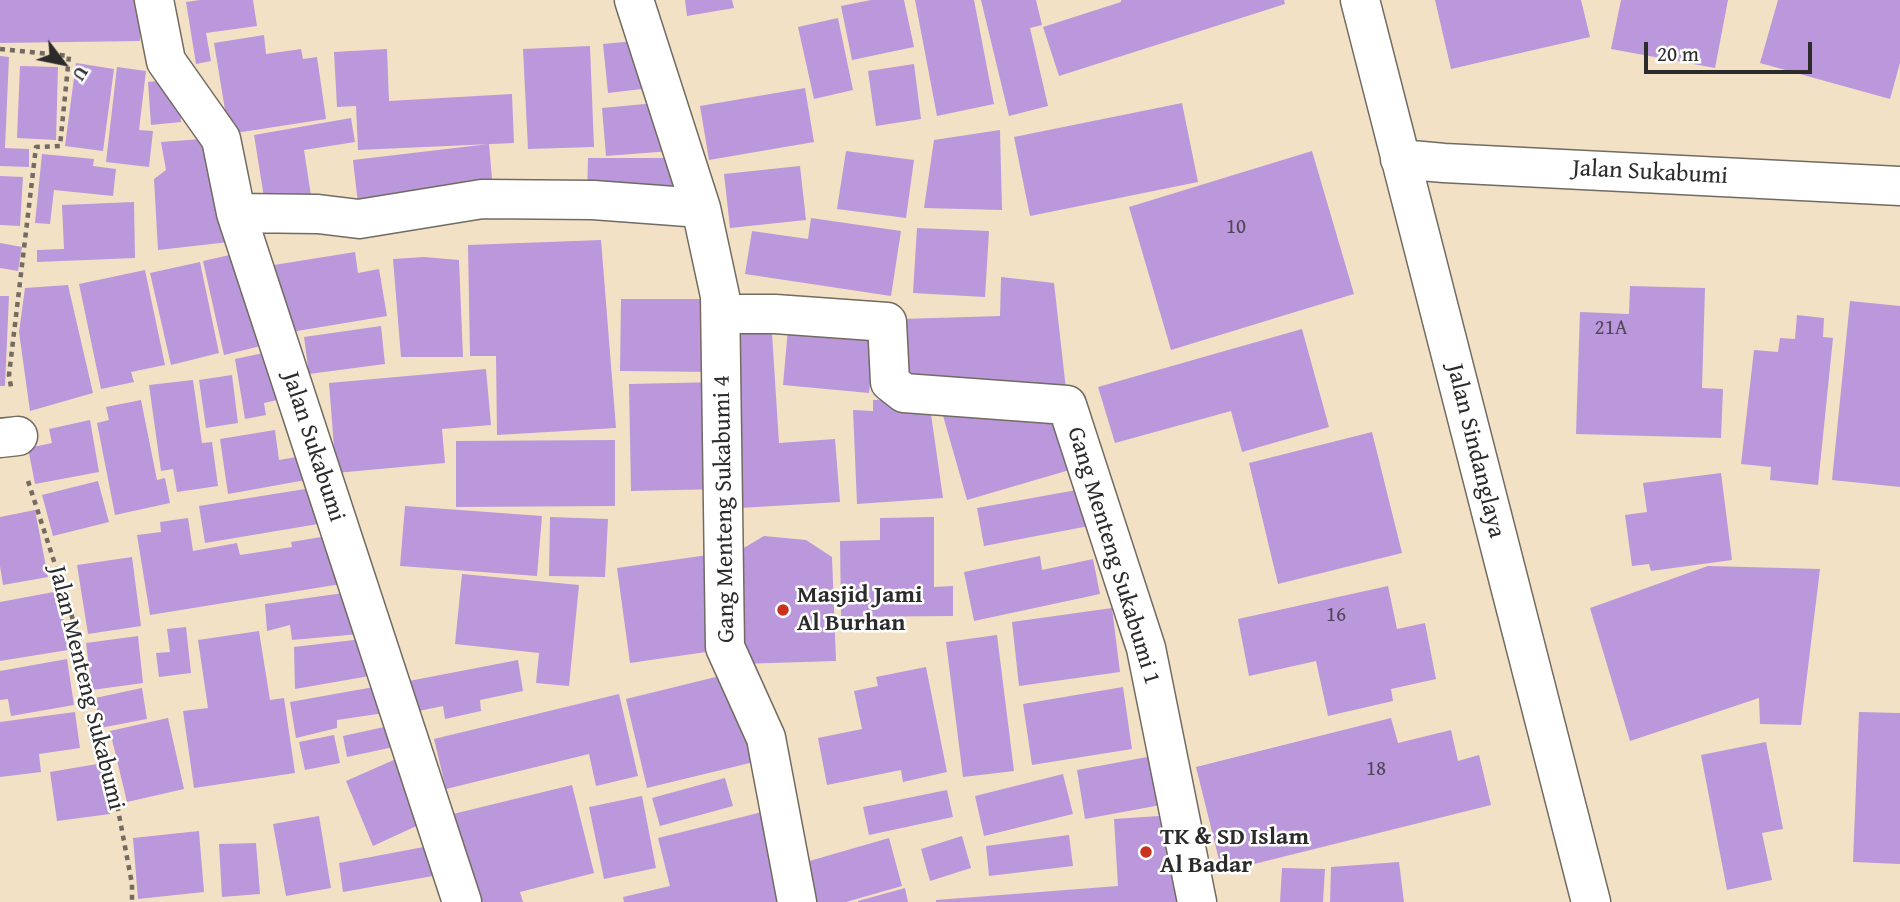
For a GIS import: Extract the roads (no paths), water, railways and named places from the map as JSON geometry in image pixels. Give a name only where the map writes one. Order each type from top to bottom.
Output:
[{"type":"street","name":"Jalan Sukabumi","points":[[154,0],[166,61],[221,139],[236,213],[462,902]]},
{"type":"street","name":"Gang Menteng Sukabumi 4","points":[[634,0],[701,208],[720,296],[725,647],[766,737],[797,902]]},
{"type":"street","name":"Jalan Sindanglaya","points":[[1360,0],[1591,902]]},
{"type":"street","name":"Jalan Sukabumi","points":[[1400,159],[1900,186]]},
{"type":"street","points":[[236,213],[318,214],[359,219],[482,199],[593,200],[701,208]]},
{"type":"street","name":"Gang Menteng Sukabumi 1","points":[[721,314],[775,314],[887,322],[890,382],[904,393],[1067,405],[1146,648],[1197,902]]},
{"type":"place","name":"Masjid Jami Al Burhan","points":[[783,610]]},
{"type":"place","name":"TK & SD Islam Al Badar","points":[[1146,852]]}]
